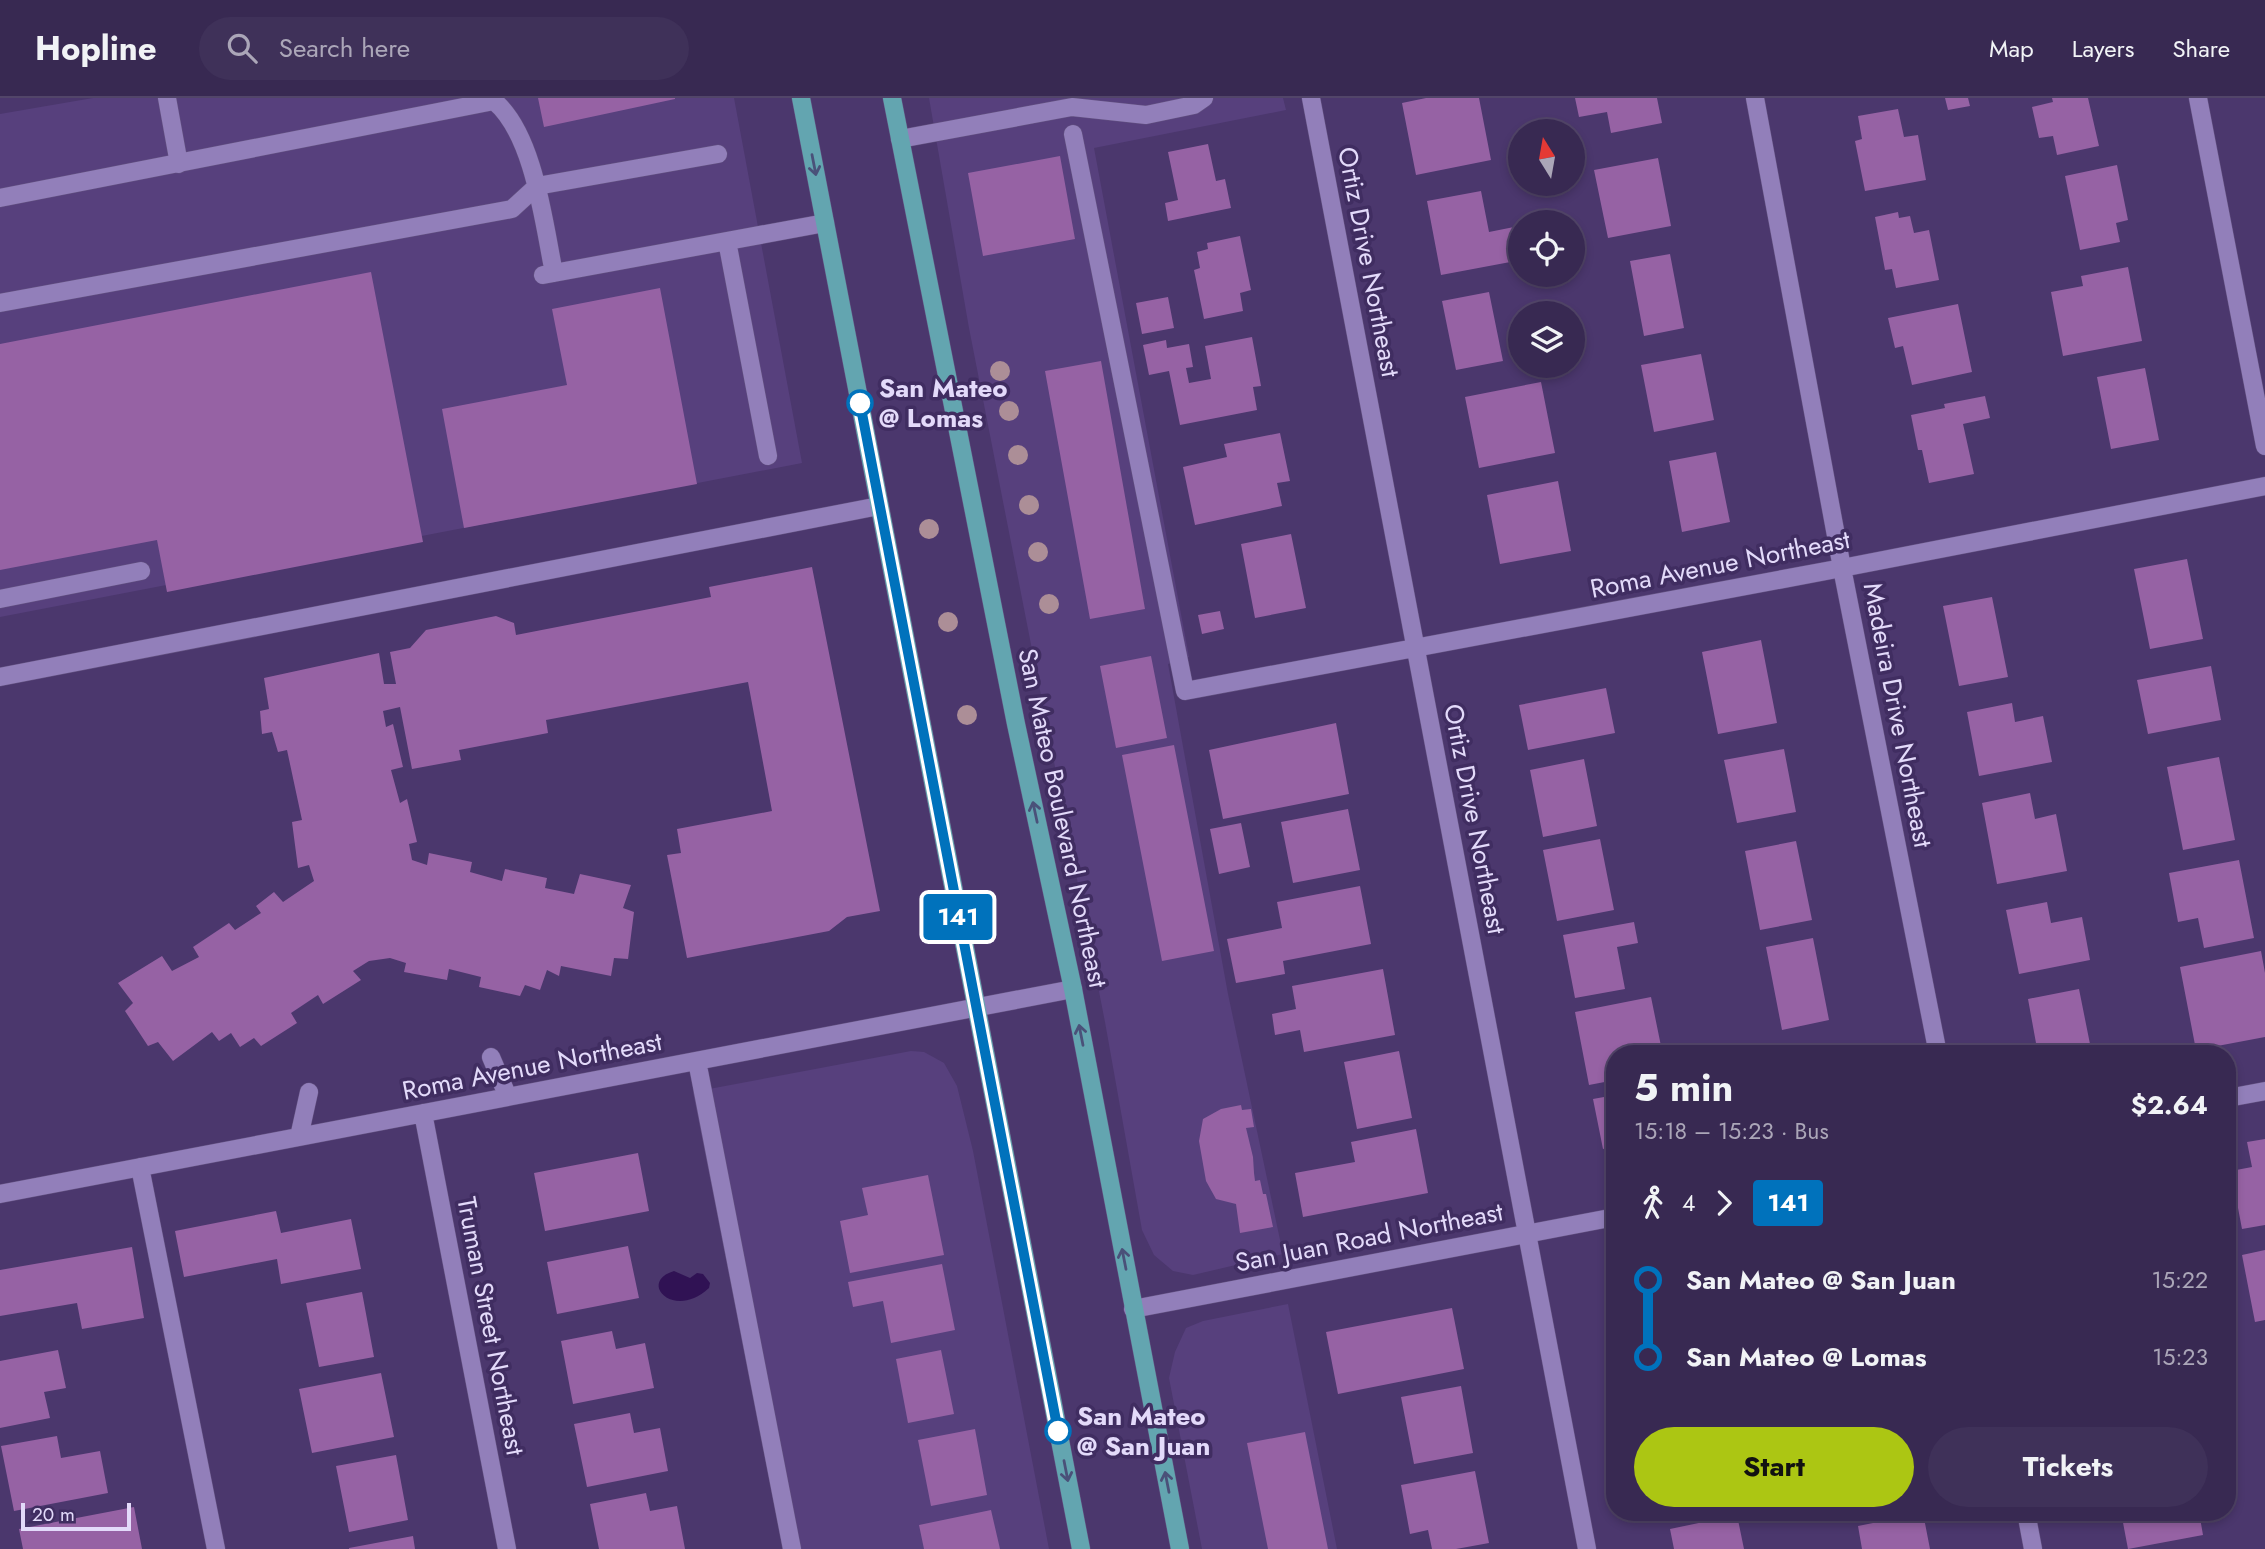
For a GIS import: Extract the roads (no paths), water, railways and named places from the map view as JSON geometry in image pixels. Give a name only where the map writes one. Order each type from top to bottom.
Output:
[{"type":"main road","points":[[801,98],[1081,1549]]},
{"type":"main road","name":"San Mateo Boulevard Northeast","points":[[892,98],[1016,724],[1073,989],[1180,1549]]},
{"type":"street","points":[[167,98],[179,164]]},
{"type":"street","points":[[900,139],[1072,107],[1146,115],[1194,105],[1204,98]]},
{"type":"street","name":"Ortiz Drive Northeast","points":[[1311,98],[1587,1549]]},
{"type":"street","name":"Madeira Drive Northeast","points":[[1755,98],[1842,568],[1936,1045]]},
{"type":"street","points":[[2198,98],[2265,446]]},
{"type":"street","points":[[0,198],[494,101],[505,110],[519,134],[537,186],[548,274],[825,223]]},
{"type":"street","name":"Roma Avenue Northeast","points":[[1073,134],[1185,691],[2265,486]]},
{"type":"street","points":[[0,303],[512,209],[537,186],[718,155]]},
{"type":"street","points":[[727,241],[768,456]]},
{"type":"street","points":[[0,677],[879,506]]},
{"type":"street","points":[[0,599],[141,570]]},
{"type":"street","name":"Roma Avenue Northeast","points":[[0,1194],[1073,989]]},
{"type":"street","points":[[491,1057],[508,1097]]},
{"type":"street","points":[[697,1061],[792,1549]]},
{"type":"street","points":[[2236,1096],[2265,1091]]},
{"type":"street","points":[[299,1137],[309,1092]]},
{"type":"street","name":"Truman Street Northeast","points":[[423,1113],[507,1549]]},
{"type":"street","points":[[140,1167],[216,1549]]},
{"type":"street","name":"San Juan Road Northeast","points":[[1133,1309],[1606,1219]]},
{"type":"street","points":[[2028,1521],[2033,1549]]},
{"type":"place","name":"San Mateo @ Lomas","points":[[860,403]]},
{"type":"place","name":"San Mateo @ San Juan","points":[[1058,1431]]}]
